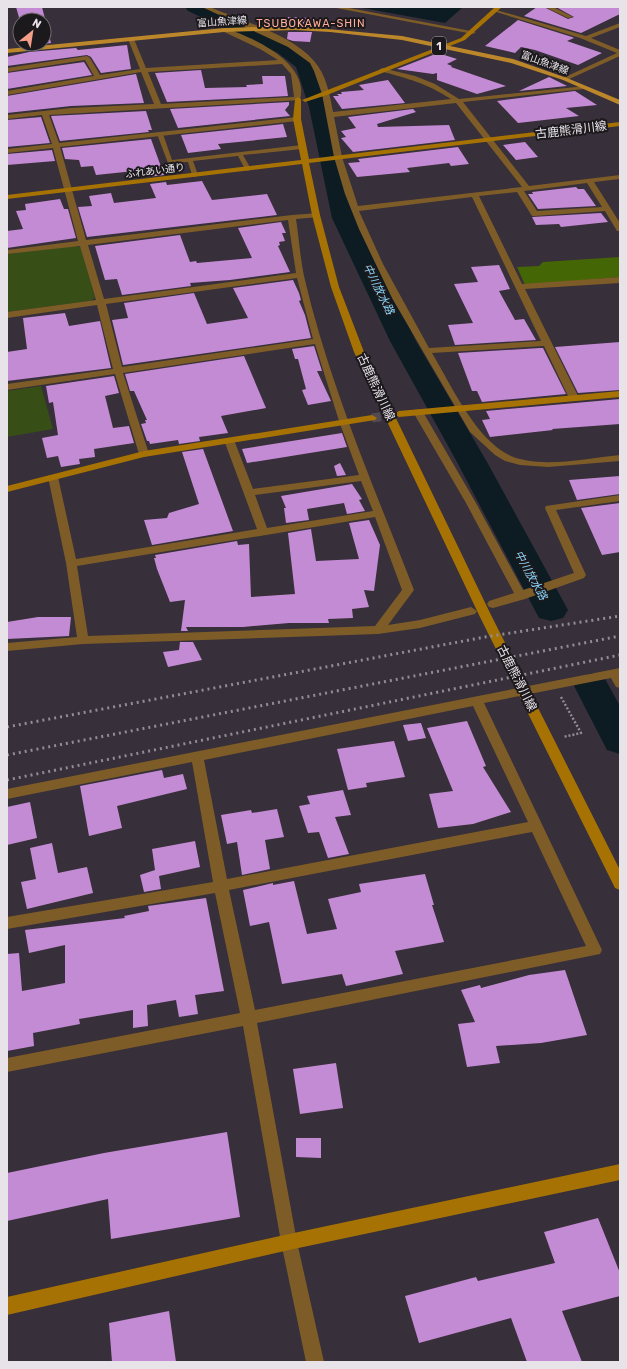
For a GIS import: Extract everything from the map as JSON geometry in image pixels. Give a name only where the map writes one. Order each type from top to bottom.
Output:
[{"type":"main road","name":"富山魚津線","points":[[7,51],[232,29],[295,28],[337,30],[402,38],[513,61],[564,79],[620,103]]},
{"type":"street","points":[[205,7],[296,49],[312,63],[322,78],[336,158],[376,261],[458,409],[473,430],[496,451],[510,460],[532,464],[620,458]]},
{"type":"street","points":[[334,7],[473,32]]},
{"type":"street","points":[[548,7],[570,17]]},
{"type":"street","points":[[7,117],[158,105],[300,101],[324,94],[463,38],[473,32],[497,9],[587,38],[620,53]]},
{"type":"street","points":[[587,38],[620,25]]},
{"type":"street","points":[[224,30],[274,54],[294,74],[300,101],[297,119],[302,147],[310,161]]},
{"type":"street","points":[[131,39],[158,105]]},
{"type":"street","points":[[564,79],[620,53]]},
{"type":"street","points":[[7,70],[87,58],[98,78]]},
{"type":"street","points":[[7,93],[144,70],[283,62]]},
{"type":"street","points":[[382,70],[412,77],[434,85],[457,100],[490,140],[522,188],[535,214],[607,209]]},
{"type":"street","points":[[329,115],[584,87]]},
{"type":"street","points":[[45,113],[56,146],[67,190],[84,242],[118,370],[144,454]]},
{"type":"street","points":[[7,152],[297,119]]},
{"type":"street","name":"古鹿熊滑川線","points":[[620,124],[310,161],[316,215],[335,287],[359,352],[486,615],[620,884]]},
{"type":"street","name":"ふれあい通り","points":[[7,197],[310,161]]},
{"type":"street","points":[[355,209],[620,177]]},
{"type":"street","points":[[589,180],[620,229]]},
{"type":"street","points":[[474,194],[574,398]]},
{"type":"street","points":[[7,252],[316,215]]},
{"type":"street","points":[[292,217],[300,275],[318,341],[344,421],[408,590],[378,630]]},
{"type":"street","points":[[7,315],[300,275]]},
{"type":"street","points":[[520,287],[620,280]]},
{"type":"street","points":[[7,387],[318,341]]},
{"type":"street","points":[[427,351],[547,343]]},
{"type":"street","points":[[399,414],[620,394]]},
{"type":"street","points":[[422,412],[471,503],[524,594]]},
{"type":"street","points":[[7,489],[144,454],[344,421],[372,418]]},
{"type":"street","points":[[229,440],[263,531]]},
{"type":"street","points":[[53,477],[71,563],[83,640]]},
{"type":"street","points":[[249,493],[365,477]]},
{"type":"street","points":[[494,604],[580,575],[550,508],[620,498]]},
{"type":"street","points":[[71,563],[378,513]]},
{"type":"street","points":[[7,647],[83,640],[378,630],[420,624],[471,611]]},
{"type":"street","points":[[7,794],[477,701],[554,684],[618,676]]},
{"type":"street","points":[[7,1065],[250,1019],[595,950],[477,701]]},
{"type":"street","points":[[197,756],[221,886],[250,1019],[289,1242],[315,1362]]},
{"type":"street","points":[[7,923],[221,886],[536,826]]},
{"type":"street","points":[[7,1306],[289,1242],[620,1172]]},
{"type":"lane","points":[[160,134],[170,162],[302,147]]},
{"type":"lane","points":[[240,154],[248,168]]},
{"type":"lane","points":[[190,159],[195,175]]},
{"type":"path","points":[[550,741],[580,733],[554,684]]},
{"type":"green space","points":[[73,246],[81,247],[95,298],[90,301],[7,312],[7,254]]},
{"type":"green space","points":[[620,257],[620,277],[525,285],[517,267],[539,266],[543,262]]},
{"type":"green space","points":[[41,386],[53,429],[7,437],[7,391]]},
{"type":"shaded area","points":[[357,7],[463,7],[445,23]]},
{"type":"building","points":[[16,7],[42,7],[43,12],[17,12]]},
{"type":"building","points":[[537,7],[544,7],[568,19],[574,17],[556,7],[620,7],[620,14],[581,33],[524,16]]},
{"type":"building","points":[[288,17],[314,18],[313,26],[288,25]]},
{"type":"building","points":[[518,20],[572,37],[574,38],[567,41],[602,53],[578,65],[535,50],[521,47],[515,53],[485,46]]},
{"type":"building","points":[[288,32],[312,32],[310,42],[293,41],[287,39]]},
{"type":"building","points":[[127,45],[131,69],[101,73],[91,57],[87,55],[7,66],[7,57],[29,52],[52,52],[52,50],[76,48],[78,50]]},
{"type":"building","points":[[438,53],[457,59],[447,64],[452,66],[451,67],[506,86],[477,94],[437,80],[437,73],[433,74],[397,69]]},
{"type":"building","points":[[84,62],[92,75],[7,89],[7,73]]},
{"type":"building","points":[[201,70],[205,88],[247,87],[246,85],[263,84],[262,76],[285,76],[288,96],[167,102],[155,73]]},
{"type":"building","points":[[136,74],[144,103],[71,106],[7,113],[7,96]]},
{"type":"building","points":[[549,77],[567,86],[519,91]]},
{"type":"building","points":[[388,80],[405,103],[342,109],[333,96],[339,96],[337,94],[342,94],[341,92],[364,90],[359,85]]},
{"type":"building","points":[[575,91],[597,105],[566,108],[579,116],[518,123],[497,101]]},
{"type":"building","points":[[289,102],[289,105],[285,110],[290,116],[178,128],[170,109]]},
{"type":"building","points":[[413,109],[416,112],[377,124],[378,127],[449,125],[455,140],[353,152],[341,138],[346,137],[341,131],[356,128],[348,117]]},
{"type":"building","points":[[146,111],[152,130],[148,130],[149,132],[60,141],[51,116]]},
{"type":"building","points":[[41,117],[50,143],[7,147],[7,120]]},
{"type":"building","points":[[283,124],[287,137],[218,144],[221,149],[188,153],[181,135]]},
{"type":"building","points":[[151,139],[164,175],[147,177],[144,170],[96,175],[93,166],[81,167],[79,160],[65,159],[62,148]]},
{"type":"building","points":[[525,142],[538,157],[516,160],[503,145]]},
{"type":"building","points":[[458,147],[469,164],[451,166],[449,163],[407,168],[410,172],[357,177],[348,163],[360,162],[358,159]]},
{"type":"building","points":[[52,150],[55,161],[7,165],[7,154]]},
{"type":"building","points":[[202,181],[212,200],[267,194],[277,215],[87,237],[78,207],[92,206],[89,196],[111,193],[114,203],[156,198],[150,184],[166,182],[167,185]]},
{"type":"building","points":[[576,187],[578,189],[584,189],[596,206],[538,209],[528,194],[533,194],[532,192]]},
{"type":"building","points":[[60,199],[64,209],[68,209],[76,238],[7,248],[7,231],[23,229],[16,211],[26,210],[25,204]]},
{"type":"building","points":[[601,213],[608,222],[561,227],[559,224],[536,225],[532,217]]},
{"type":"building","points":[[281,222],[286,233],[282,233],[285,241],[279,242],[280,245],[278,246],[290,272],[230,280],[190,283],[191,286],[122,295],[117,279],[105,280],[95,246],[180,235],[190,262],[196,261],[197,263],[252,258],[238,228]]},
{"type":"building","points":[[499,265],[510,289],[499,291],[515,320],[524,319],[536,340],[455,345],[448,325],[473,323],[454,284],[478,282],[471,267]]},
{"type":"building","points":[[293,280],[299,293],[301,300],[299,301],[305,315],[311,338],[123,365],[112,320],[128,318],[124,303],[194,293],[207,324],[248,318],[233,288]]},
{"type":"building","points":[[65,313],[69,326],[100,321],[111,368],[7,381],[7,352],[27,349],[23,318]]},
{"type":"building","points":[[620,342],[620,390],[578,393],[555,347]]},
{"type":"building","points":[[314,346],[322,371],[317,371],[331,401],[308,405],[302,390],[306,389],[298,359],[295,359],[292,349]]},
{"type":"building","points":[[543,348],[566,394],[482,402],[477,391],[472,391],[458,353]]},
{"type":"building","points":[[244,356],[266,408],[221,416],[228,433],[199,437],[200,441],[179,444],[178,440],[150,444],[149,441],[147,441],[141,424],[146,423],[145,420],[147,420],[134,391],[130,391],[125,374]]},
{"type":"building","points":[[114,376],[119,393],[105,396],[113,428],[129,426],[134,443],[94,449],[95,457],[79,459],[80,464],[61,467],[58,456],[47,458],[42,438],[58,435],[53,402],[49,403],[46,386]]},
{"type":"building","points":[[620,399],[620,424],[552,429],[553,430],[490,437],[482,420],[490,419],[486,411]]},
{"type":"building","points":[[342,433],[347,447],[247,463],[242,449]]},
{"type":"building","points":[[203,449],[233,531],[152,545],[144,520],[167,518],[169,513],[199,504],[182,452]]},
{"type":"building","points":[[340,463],[346,475],[337,476],[334,466]]},
{"type":"building","points":[[620,476],[620,494],[577,500],[569,480]]},
{"type":"building","points":[[352,484],[362,499],[359,500],[365,511],[347,514],[344,503],[307,509],[309,520],[286,523],[284,508],[286,508],[281,496]]},
{"type":"building","points":[[620,503],[620,552],[602,555],[581,508]]},
{"type":"building","points":[[369,520],[380,545],[374,591],[364,590],[369,607],[352,609],[353,618],[328,619],[329,623],[289,623],[243,627],[186,627],[188,631],[181,631],[185,600],[170,602],[154,558],[156,558],[155,555],[237,541],[238,545],[249,544],[251,597],[295,594],[288,533],[311,529],[316,561],[359,559],[349,523]]},
{"type":"building","points":[[38,617],[71,617],[69,636],[7,639],[7,622]]},
{"type":"building","points":[[180,642],[193,642],[202,660],[168,667],[163,652],[179,650]]},
{"type":"building","points":[[467,721],[486,766],[483,767],[511,812],[473,824],[438,828],[429,794],[453,791],[427,728]]},
{"type":"building","points":[[421,723],[426,738],[408,741],[403,725]]},
{"type":"building","points":[[394,741],[405,777],[366,783],[367,787],[348,790],[337,749]]},
{"type":"building","points":[[162,770],[164,778],[183,774],[187,789],[117,806],[122,828],[89,836],[80,786]]},
{"type":"building","points":[[343,790],[351,815],[335,817],[349,854],[328,858],[319,832],[308,833],[299,806],[310,804],[307,796]]},
{"type":"building","points":[[30,802],[37,838],[7,845],[7,807]]},
{"type":"building","points":[[277,809],[284,837],[265,840],[270,869],[242,875],[237,842],[227,844],[221,815],[251,810],[252,813]]},
{"type":"building","points":[[195,841],[200,867],[159,876],[161,889],[144,892],[140,875],[155,870],[152,849]]},
{"type":"building","points":[[52,843],[58,873],[87,867],[93,893],[27,909],[21,882],[36,879],[30,848]]},
{"type":"building","points":[[425,874],[434,905],[432,905],[444,942],[395,951],[403,974],[346,986],[342,974],[282,984],[269,922],[250,926],[243,890],[273,883],[273,885],[294,881],[307,934],[337,929],[328,899],[361,892],[359,884]]},
{"type":"building","points":[[206,898],[224,991],[195,995],[198,1014],[179,1017],[176,1000],[147,1005],[148,1026],[133,1028],[133,1010],[79,1019],[80,1024],[33,1033],[34,1046],[7,1051],[7,954],[19,953],[22,991],[65,983],[65,945],[29,953],[25,930],[125,918],[124,916],[149,911],[148,906]]},
{"type":"building","points":[[565,970],[587,1035],[541,1043],[496,1046],[500,1063],[467,1067],[458,1024],[475,1022],[461,990],[480,985],[481,988],[529,975]]},
{"type":"building","points":[[336,1063],[343,1108],[300,1114],[293,1069]]},
{"type":"building","points":[[227,1132],[240,1217],[111,1239],[108,1199],[7,1221],[7,1173],[104,1153]]},
{"type":"building","points":[[296,1138],[321,1138],[321,1158],[296,1157]]},
{"type":"building","points":[[598,1218],[620,1273],[620,1296],[562,1311],[582,1362],[527,1362],[511,1318],[419,1343],[405,1296],[476,1277],[478,1281],[555,1263],[544,1232]]},
{"type":"building","points":[[169,1311],[176,1362],[112,1362],[109,1323]]},
{"type":"waterway","name":"中川放水路","points":[[194,7],[285,49],[305,65],[319,107],[344,218],[403,341],[472,462],[551,610]]},
{"type":"waterway","name":"中川放水路","points":[[592,686],[620,740]]},
{"type":"tunnel","points":[[372,418],[399,414]]},
{"type":"railway","points":[[7,727],[485,637],[620,616]]},
{"type":"railway","points":[[7,755],[620,636]]},
{"type":"railway","points":[[7,780],[620,655]]},
{"type":"district","name":"TSUBOKAWA-SHIN","points":[[311,23]]}]
